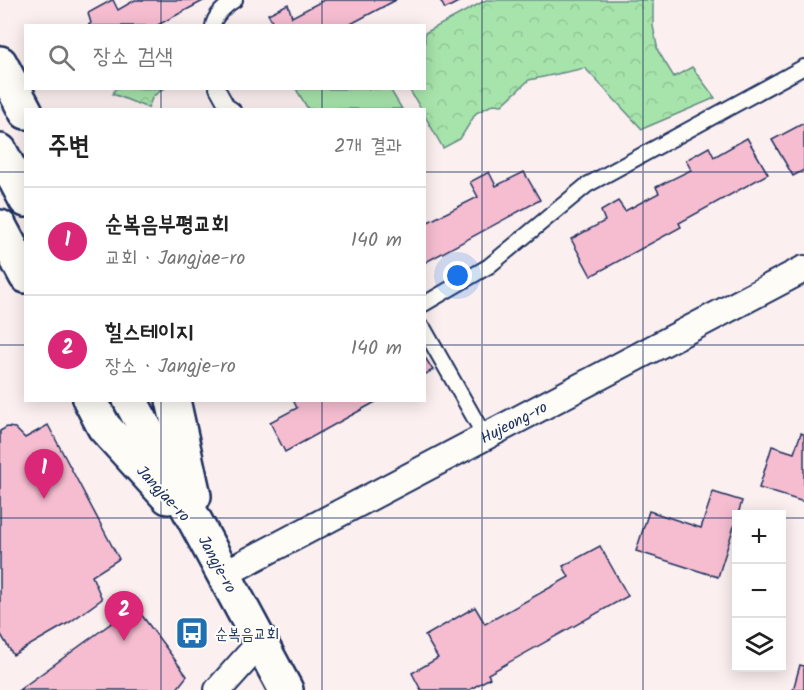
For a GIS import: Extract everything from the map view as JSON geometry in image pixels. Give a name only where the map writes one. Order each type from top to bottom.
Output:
[{"type":"main road","points":[[0,63],[24,108]]},
{"type":"main road","points":[[0,151],[24,196]]},
{"type":"main road","points":[[0,226],[24,272]]},
{"type":"main road","name":"Jangjae-ro","points":[[91,402],[104,427],[201,533]]},
{"type":"main road","name":"Jangjae-ro","points":[[173,402],[201,533]]},
{"type":"main road","name":"Jangje-ro","points":[[136,411],[286,690]]},
{"type":"street","name":"Hujeong-ro","points":[[224,574],[804,269]]},
{"type":"street","points":[[218,690],[260,643]]},
{"type":"lane","points":[[213,24],[213,21],[231,1]]},
{"type":"lane","points":[[426,303],[489,266],[587,185],[804,67]]},
{"type":"lane","points":[[218,90],[230,108]]},
{"type":"lane","points":[[426,333],[485,437]]},
{"type":"green space","points":[[486,0],[653,0],[653,26],[658,51],[674,77],[692,67],[715,98],[642,129],[585,68],[529,80],[502,105],[494,104],[476,113],[460,139],[443,148],[426,118],[426,108],[420,108],[410,90],[426,90],[426,32]]},
{"type":"green space","points":[[114,90],[162,90],[153,96],[148,108],[113,94]]},
{"type":"green space","points":[[297,90],[391,90],[401,108],[307,108]]},
{"type":"building","points":[[112,0],[118,10],[135,0],[205,0],[160,24],[90,24],[88,13]]},
{"type":"building","points":[[324,0],[396,0],[351,24],[274,24],[268,14],[288,4],[292,17]]},
{"type":"building","points":[[440,0],[462,0],[445,9]]},
{"type":"building","points":[[804,123],[804,170],[793,176],[772,140]]},
{"type":"building","points":[[747,138],[768,174],[679,223],[681,227],[591,276],[571,239],[605,221],[601,211],[618,201],[625,211],[659,193],[656,187],[691,170],[686,160],[709,147],[714,157]]},
{"type":"building","points":[[489,172],[496,186],[524,172],[540,200],[426,262],[426,223],[478,197],[470,182]]},
{"type":"building","points":[[426,359],[433,370],[426,374]]},
{"type":"building","points":[[294,402],[375,402],[285,452],[270,422],[297,408]]},
{"type":"building","points":[[48,425],[119,559],[92,576],[102,599],[70,622],[13,655],[0,633],[0,431],[7,427],[15,428],[25,438]]},
{"type":"building","points":[[801,433],[804,434],[804,502],[759,488],[772,446],[794,453]]},
{"type":"building","points":[[713,492],[742,501],[739,510],[732,510],[732,533],[718,577],[636,551],[649,511],[701,528]]},
{"type":"building","points":[[600,546],[628,596],[488,674],[490,678],[469,690],[421,690],[412,673],[438,658],[425,636],[475,607],[485,624],[569,577],[563,566]]},
{"type":"building","points":[[135,606],[187,676],[176,690],[19,690]]},
{"type":"building","points":[[800,665],[804,666],[804,690],[793,690]]},
{"type":"place","name":"순복음부평교회","points":[[44,499]]},
{"type":"place","name":"순복음교회","points":[[192,633]]},
{"type":"place","name":"힐스테이지","points":[[124,641]]}]
